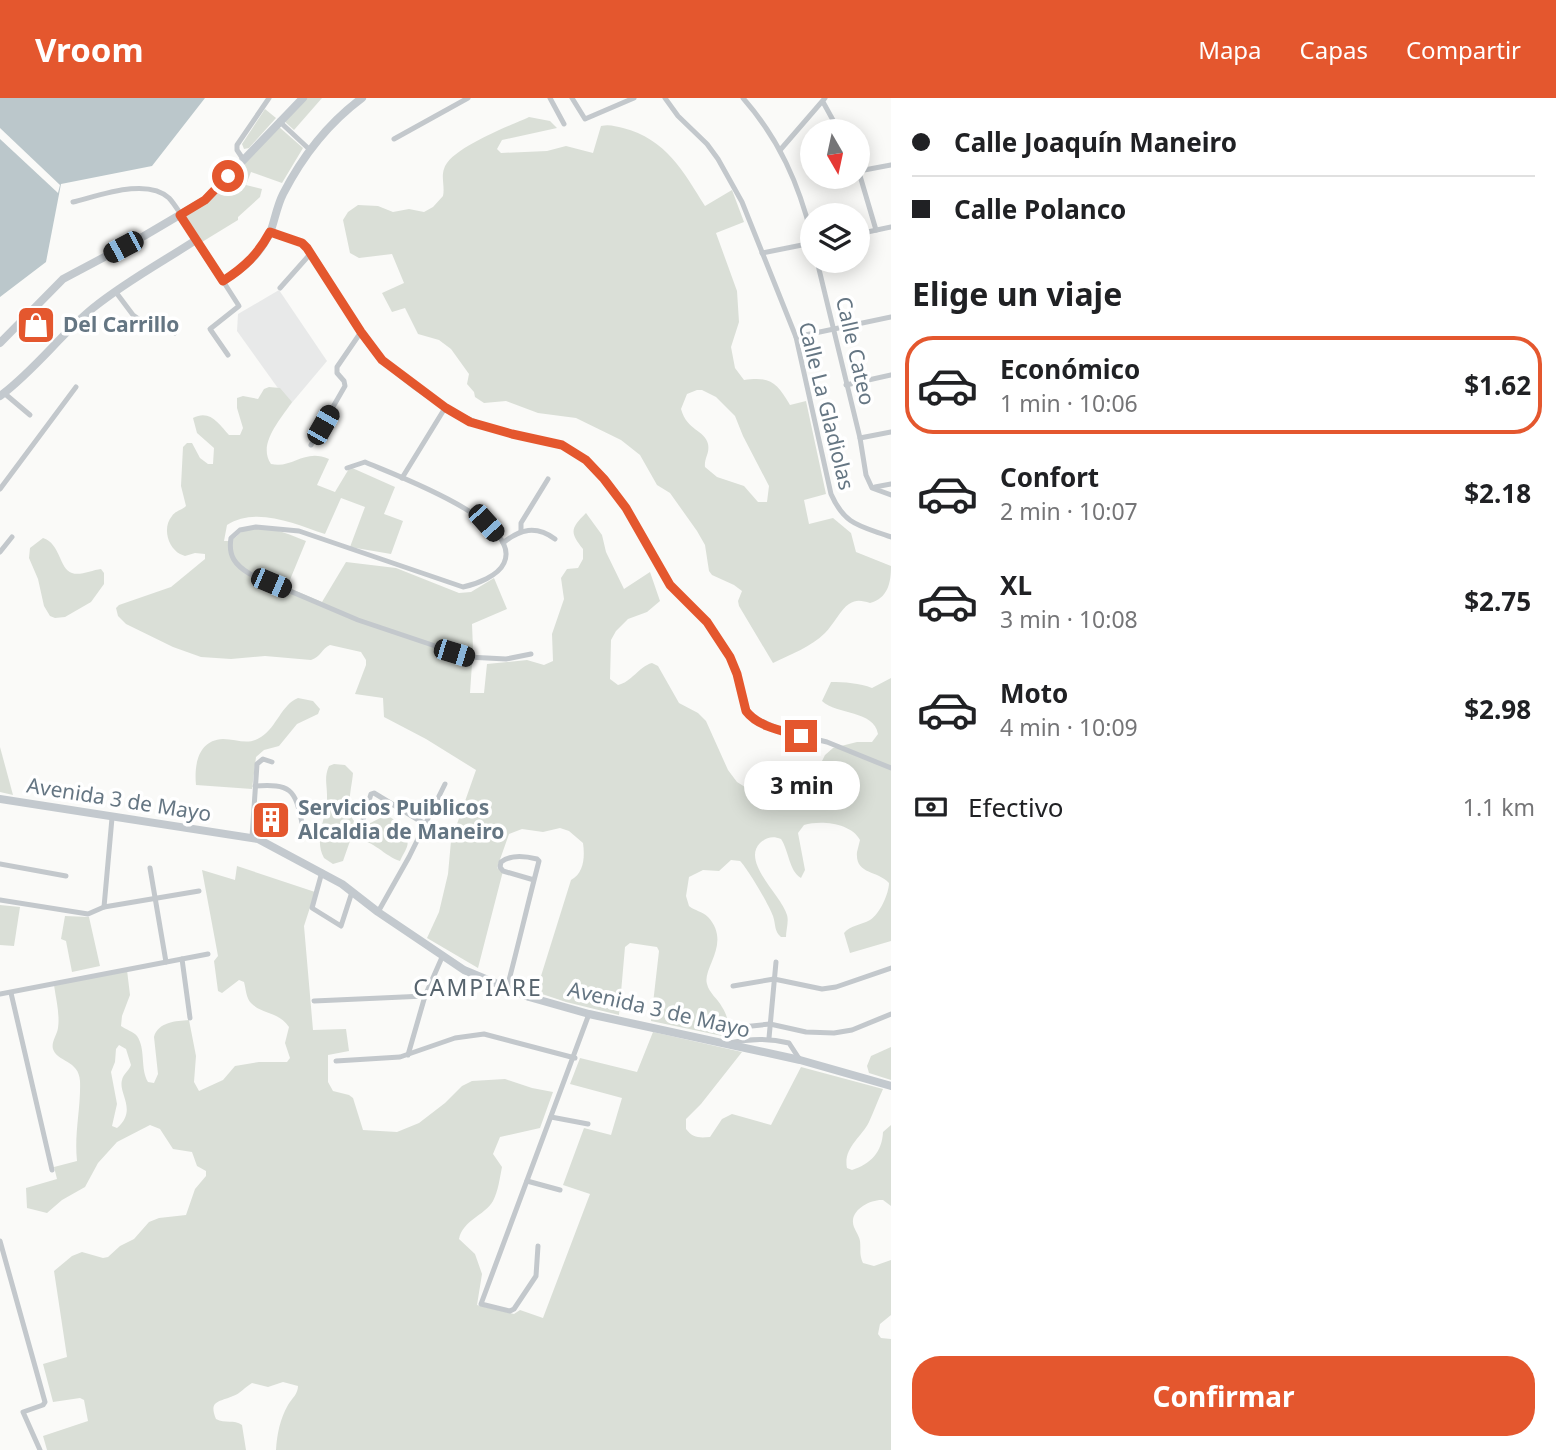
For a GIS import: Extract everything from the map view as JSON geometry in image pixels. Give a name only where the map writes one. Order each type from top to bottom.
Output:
[{"type":"street","points":[[243,159],[237,145],[269,98]]},
{"type":"street","points":[[0,343],[63,279],[205,200],[303,98]]},
{"type":"street","points":[[223,281],[257,255],[270,232],[281,200],[309,149],[335,119],[362,98]]},
{"type":"street","points":[[394,139],[468,98]]},
{"type":"street","points":[[550,98],[564,124]]},
{"type":"street","points":[[572,98],[585,119],[634,98]]},
{"type":"street","points":[[743,98],[781,149],[803,203]]},
{"type":"street","name":"Calle La Gladiolas","points":[[665,99],[706,144],[732,182],[762,253],[796,337],[835,505],[851,522],[891,537]]},
{"type":"street","points":[[781,149],[824,100],[833,119]]},
{"type":"street","points":[[279,121],[309,149]]},
{"type":"street","points":[[870,168],[891,164]]},
{"type":"street","points":[[73,202],[132,188],[147,189],[170,199],[239,306],[210,329],[229,355]]},
{"type":"street","points":[[864,189],[876,230]]},
{"type":"street","points":[[870,231],[891,227]]},
{"type":"street","points":[[270,232],[302,243],[382,360],[446,408],[470,422],[562,445],[586,460],[626,508],[670,585],[707,622],[730,657],[746,711],[750,716],[786,732],[827,742],[891,768]]},
{"type":"street","points":[[30,415],[2,395],[39,363],[92,309],[115,291],[196,240]]},
{"type":"street","points":[[762,253],[800,245]]},
{"type":"street","points":[[280,288],[311,253]]},
{"type":"street","name":"Calle Cateo","points":[[820,273],[860,438],[866,475],[872,488]]},
{"type":"street","points":[[115,291],[133,315],[148,326],[162,319],[174,333]]},
{"type":"street","points":[[796,337],[891,317]]},
{"type":"street","points":[[311,445],[345,386],[337,373],[337,367],[361,332]]},
{"type":"street","points":[[846,385],[891,375]]},
{"type":"street","points":[[0,489],[76,387]]},
{"type":"street","points":[[402,478],[446,408]]},
{"type":"street","points":[[860,438],[891,432]]},
{"type":"street","points":[[347,468],[365,462],[474,512],[503,543],[506,558],[502,566],[481,581],[463,587],[299,531],[267,528],[245,529],[231,538],[229,550],[234,562],[250,574],[358,620],[468,657],[506,659],[531,654]]},
{"type":"street","points":[[521,531],[521,523],[548,479]]},
{"type":"street","points":[[872,488],[891,484]]},
{"type":"street","points":[[872,488],[891,495]]},
{"type":"street","points":[[503,543],[521,531],[533,529],[555,539]]},
{"type":"street","points":[[0,552],[12,537]]},
{"type":"street","points":[[252,837],[257,764],[263,759],[272,762]]},
{"type":"street","points":[[378,912],[445,784]]},
{"type":"street","points":[[255,786],[275,785],[286,788],[298,800],[302,823]]},
{"type":"street","points":[[363,820],[371,794],[374,793],[425,824]]},
{"type":"street","name":"Avenida 3 de Mayo","points":[[0,799],[252,837],[322,872],[464,970],[529,997],[589,1014],[800,1060],[891,1086]]},
{"type":"street","points":[[104,907],[112,818]]},
{"type":"street","points":[[506,988],[539,861],[519,856],[501,862],[503,871],[534,880]]},
{"type":"street","points":[[0,863],[66,876]]},
{"type":"street","points":[[150,868],[166,962]]},
{"type":"street","points":[[322,872],[313,908],[341,926],[352,892]]},
{"type":"street","points":[[0,900],[88,914],[104,907],[199,891]]},
{"type":"street","points":[[0,994],[208,954]]},
{"type":"street","points":[[408,1055],[425,996],[443,955]]},
{"type":"street","points":[[181,959],[190,1018]]},
{"type":"street","points":[[769,1038],[776,962]]},
{"type":"street","points":[[733,986],[774,979],[822,989],[836,988],[891,968]]},
{"type":"street","points":[[11,993],[52,1170]]},
{"type":"street","points":[[314,1001],[425,996]]},
{"type":"street","points":[[538,1246],[536,1276],[514,1309],[510,1311],[481,1304],[575,1058],[589,1014]]},
{"type":"street","points":[[742,1027],[770,1024],[806,1032],[834,1033],[852,1030],[891,1014]]},
{"type":"street","points":[[336,1061],[408,1055],[455,1038],[484,1034],[575,1058]]},
{"type":"street","points":[[723,1044],[769,1038],[789,1043],[800,1060]]},
{"type":"street","points":[[551,1117],[588,1124]]},
{"type":"street","points":[[527,1181],[560,1190]]},
{"type":"street","points":[[0,1241],[45,1402],[23,1412],[40,1450]]},
{"type":"shaded area","points":[[0,98],[205,98],[152,166],[61,184],[46,262],[0,297]]},
{"type":"shaded area","points":[[307,98],[322,98],[294,130],[283,120]]},
{"type":"shaded area","points":[[265,109],[276,118],[249,148],[244,149],[242,144]]},
{"type":"shaded area","points":[[529,117],[550,121],[557,128],[502,140],[497,149],[501,153],[547,151],[566,146],[593,153],[601,126],[607,125],[638,133],[662,148],[681,169],[705,206],[732,190],[744,222],[716,233],[737,291],[739,322],[731,347],[735,368],[744,380],[767,380],[777,386],[790,405],[806,401],[826,494],[804,500],[809,524],[833,518],[851,533],[856,552],[891,566],[889,584],[881,598],[870,603],[857,601],[849,604],[814,642],[773,663],[739,606],[742,591],[709,571],[705,545],[697,531],[670,493],[657,485],[640,455],[621,440],[576,418],[538,413],[506,401],[484,403],[475,397],[467,384],[469,374],[451,349],[439,340],[418,334],[405,308],[392,312],[382,293],[404,283],[392,254],[359,258],[350,253],[343,220],[348,212],[358,205],[378,206],[393,212],[409,209],[424,212],[443,196],[443,172],[457,153]],"holes":[[[702,390],[716,397],[735,416],[769,486],[767,502],[758,502],[744,486],[717,477],[705,467],[708,447],[706,439],[687,422],[681,409],[687,394]]]},
{"type":"shaded area","points":[[278,126],[303,148],[282,183],[251,172],[246,185],[262,189],[260,197],[238,220],[202,242],[185,216]]},
{"type":"shaded area","points":[[279,290],[327,361],[290,405],[237,331],[238,314]]},
{"type":"shaded area","points":[[280,388],[292,402],[269,440],[267,456],[271,464],[286,464],[312,456],[329,459],[317,485],[335,492],[350,467],[395,487],[384,514],[403,521],[391,554],[350,547],[365,507],[341,498],[325,534],[276,519],[250,517],[227,525],[224,541],[231,540],[243,531],[259,528],[275,530],[306,541],[287,587],[322,602],[346,562],[396,568],[459,593],[471,592],[494,578],[507,609],[472,624],[470,693],[484,693],[487,664],[527,660],[544,665],[553,661],[552,634],[564,599],[561,578],[567,569],[578,568],[583,559],[583,549],[575,538],[574,530],[586,513],[602,535],[606,552],[624,589],[650,572],[660,601],[647,612],[628,619],[616,631],[611,640],[610,679],[618,685],[647,665],[652,663],[658,666],[679,703],[698,713],[706,721],[728,770],[737,782],[745,787],[781,795],[797,794],[810,785],[825,755],[833,748],[857,742],[872,742],[878,734],[870,721],[822,701],[831,682],[872,688],[891,678],[891,941],[850,953],[844,933],[874,917],[883,903],[889,883],[859,865],[857,852],[860,840],[856,834],[843,826],[819,823],[804,825],[798,833],[805,870],[801,878],[794,871],[781,839],[765,839],[756,851],[759,869],[787,915],[786,937],[781,937],[777,932],[767,904],[740,861],[731,860],[719,871],[703,870],[689,877],[686,896],[689,906],[708,917],[715,927],[717,945],[707,984],[724,1010],[732,1038],[651,1021],[659,951],[657,947],[630,943],[625,947],[619,1015],[536,992],[571,880],[579,873],[584,859],[583,843],[569,831],[560,828],[543,832],[522,829],[509,834],[497,868],[503,871],[478,968],[427,938],[439,912],[448,874],[451,841],[476,770],[384,717],[383,698],[355,694],[366,665],[361,652],[330,645],[311,660],[265,656],[231,659],[201,657],[173,647],[126,624],[118,616],[116,608],[119,605],[171,587],[205,559],[205,554],[180,554],[172,547],[167,531],[172,516],[186,506],[181,486],[183,447],[192,443],[200,458],[213,464],[214,448],[197,433],[193,418],[204,415],[218,422],[229,435],[240,435],[243,428],[237,398],[243,396],[258,399],[264,389]]},
{"type":"shaded area","points":[[43,538],[53,545],[68,571],[79,574],[101,569],[104,573],[104,584],[91,602],[65,617],[50,616],[44,606],[38,579],[29,558],[30,548]]},
{"type":"shaded area","points":[[298,698],[313,701],[320,709],[318,714],[297,724],[279,746],[264,750],[256,757],[252,789],[196,785],[199,755],[208,744],[223,739],[247,742],[256,740],[271,728],[292,701]]},
{"type":"shaded area","points":[[0,747],[13,795],[0,792]]},
{"type":"shaded area","points":[[345,765],[353,773],[349,805],[354,821],[366,825],[388,817],[401,828],[408,844],[400,861],[370,843],[357,840],[350,841],[343,861],[333,864],[324,858],[320,834],[327,803],[326,777],[329,766]]},
{"type":"shaded area","points":[[237,866],[315,892],[304,926],[313,1030],[346,1029],[349,1051],[328,1055],[328,1082],[333,1091],[353,1098],[363,1130],[397,1132],[419,1123],[462,1086],[472,1081],[505,1079],[553,1092],[540,1128],[500,1137],[493,1154],[502,1167],[495,1197],[461,1233],[459,1239],[475,1254],[482,1274],[477,1305],[514,1314],[520,1310],[543,1318],[590,1194],[563,1185],[584,1128],[611,1135],[622,1098],[570,1084],[580,1058],[637,1072],[653,1032],[742,1052],[686,1119],[686,1129],[699,1137],[710,1137],[722,1119],[732,1114],[771,1125],[801,1067],[883,1089],[869,1122],[850,1149],[846,1161],[847,1168],[852,1170],[870,1161],[878,1151],[883,1132],[891,1125],[891,1206],[883,1200],[869,1203],[860,1208],[853,1223],[859,1238],[863,1263],[874,1266],[891,1260],[891,1315],[880,1324],[878,1334],[881,1338],[891,1339],[891,1450],[276,1450],[283,1416],[298,1389],[298,1386],[283,1382],[268,1387],[252,1383],[238,1394],[214,1405],[216,1419],[242,1425],[246,1450],[47,1450],[43,1436],[88,1421],[84,1400],[80,1398],[53,1402],[43,1364],[67,1357],[54,1271],[72,1256],[82,1252],[108,1257],[120,1246],[134,1239],[149,1222],[186,1215],[195,1189],[206,1176],[206,1171],[197,1166],[192,1152],[173,1149],[160,1129],[150,1125],[117,1142],[98,1163],[85,1187],[62,1200],[47,1213],[27,1208],[26,1188],[57,1179],[54,1167],[77,1161],[80,1081],[76,1069],[53,1049],[58,1023],[54,985],[127,970],[130,995],[121,1026],[135,1034],[140,1041],[148,1082],[154,1083],[158,1074],[154,1037],[156,1032],[163,1025],[179,1021],[189,1020],[196,1056],[194,1082],[199,1091],[223,1080],[235,1066],[259,1062],[287,1062],[290,1058],[285,1043],[289,1027],[285,1022],[251,1003],[244,982],[239,980],[222,993],[218,991],[214,961],[218,956],[202,870],[235,880]],"holes":[[[119,1045],[126,1049],[131,1065],[121,1085],[127,1109],[117,1128],[112,1126],[117,1104],[111,1072],[116,1049]]]},
{"type":"shaded area","points":[[0,905],[20,907],[14,946],[0,945]]},
{"type":"shaded area","points":[[65,916],[89,917],[100,966],[72,972],[66,941],[61,939]]},
{"type":"shaded area","points":[[891,1047],[891,1080],[869,1073],[867,1066],[871,1056]]},
{"type":"pier","points":[[0,128],[60,185],[58,193],[0,139]]},
{"type":"place","name":"Del Carrillo","points":[[36,325]]},
{"type":"place","name":"Servicios Puiblicos Alcaldia de Maneiro","points":[[271,820]]},
{"type":"district","name":"CAMPIARE","points":[[478,988]]},
{"type":"route","points":[[228,176],[205,200],[180,215],[223,281],[257,255],[270,232],[302,243],[315,258],[361,332],[387,364],[446,408],[470,422],[554,442],[569,448],[586,460],[626,508],[670,585],[707,622],[730,657],[746,711],[755,720],[801,736]]}]
